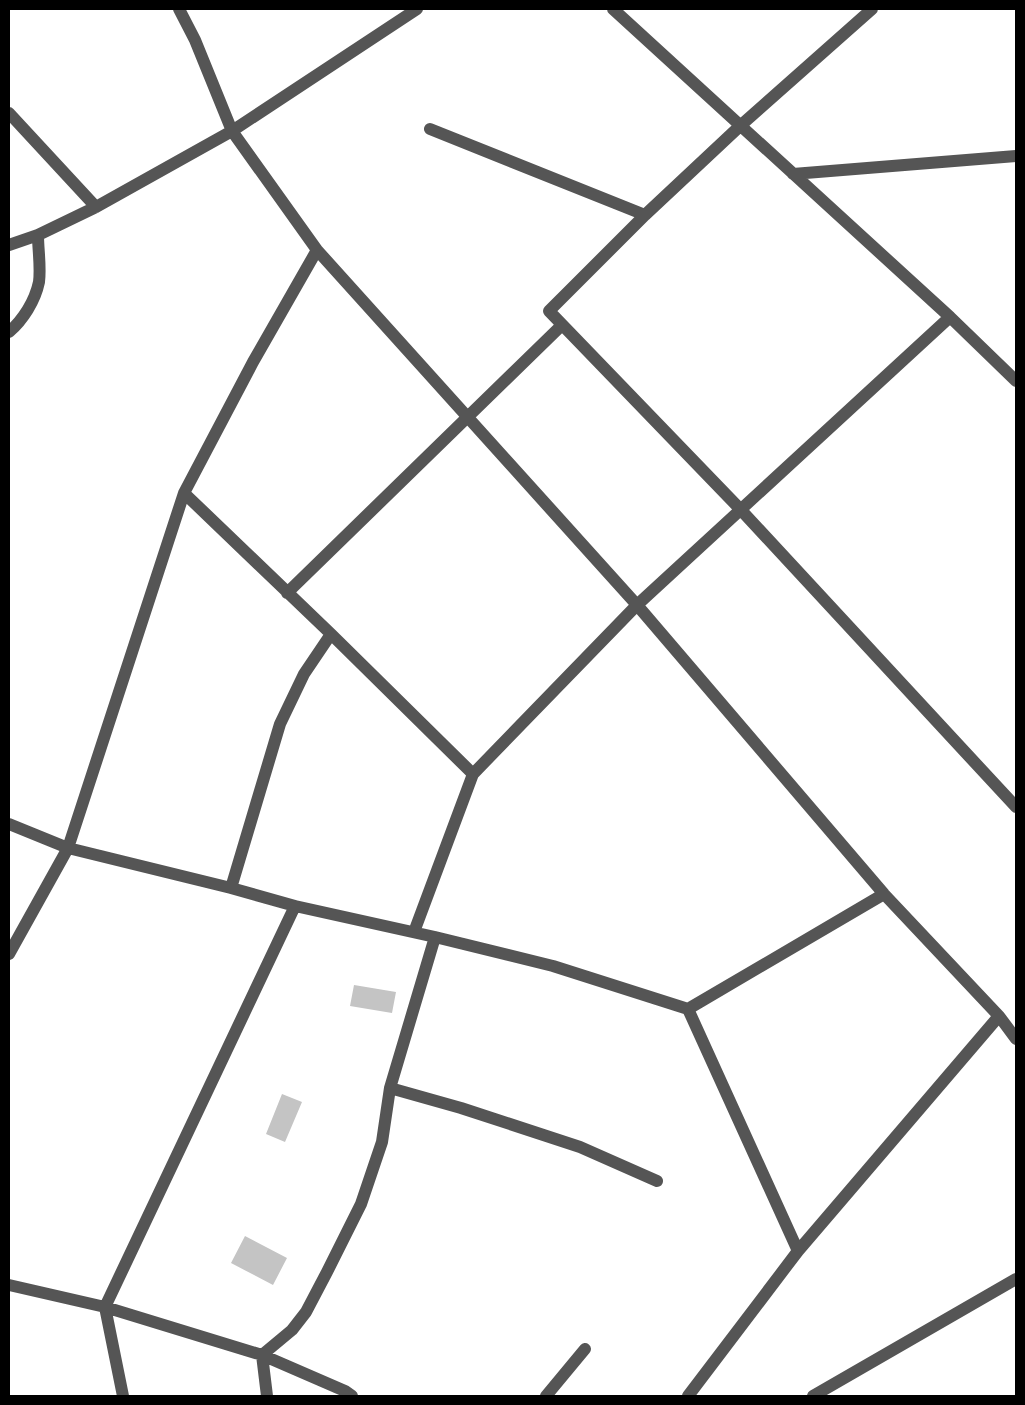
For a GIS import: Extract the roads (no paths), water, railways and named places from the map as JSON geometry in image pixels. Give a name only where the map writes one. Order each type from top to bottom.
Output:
[{"type":"street","points":[[179,9],[232,131],[317,250],[637,605],[884,894],[999,1016],[1016,1039]]},
{"type":"street","points":[[9,245],[38,234],[96,206],[232,131],[417,9]]},
{"type":"street","points":[[613,9],[950,317],[1016,381]]},
{"type":"street","points":[[872,9],[740,126],[645,215],[549,311],[741,510],[1016,807]]},
{"type":"street","points":[[9,114],[96,206]]},
{"type":"street","points":[[430,129],[645,215]]},
{"type":"street","points":[[793,174],[1016,156]]},
{"type":"street","points":[[9,332],[17,325],[33,301],[39,282],[38,234]]},
{"type":"street","points":[[9,954],[68,848],[184,493],[253,362],[317,250]]},
{"type":"street","points":[[414,932],[473,774],[637,605],[950,317]]},
{"type":"street","points":[[287,593],[562,326]]},
{"type":"street","points":[[184,493],[473,774]]},
{"type":"street","points":[[231,888],[280,724],[304,674],[331,634]]},
{"type":"street","points":[[9,824],[68,848],[231,888],[295,906],[414,932],[553,966],[688,1009],[798,1251]]},
{"type":"street","points":[[688,1009],[884,894]]},
{"type":"street","points":[[122,1396],[105,1308],[295,906]]},
{"type":"street","points":[[262,1355],[292,1330],[306,1312],[361,1204],[382,1142],[390,1088],[435,937]]},
{"type":"street","points":[[688,1396],[798,1251],[999,1016]]},
{"type":"street","points":[[390,1088],[461,1108],[580,1147],[657,1181]]},
{"type":"street","points":[[813,1396],[1016,1279]]},
{"type":"street","points":[[9,1285],[105,1308],[262,1355],[345,1391],[352,1396]]},
{"type":"street","points":[[546,1396],[585,1349]]},
{"type":"street","points":[[262,1355],[267,1396]]}]
